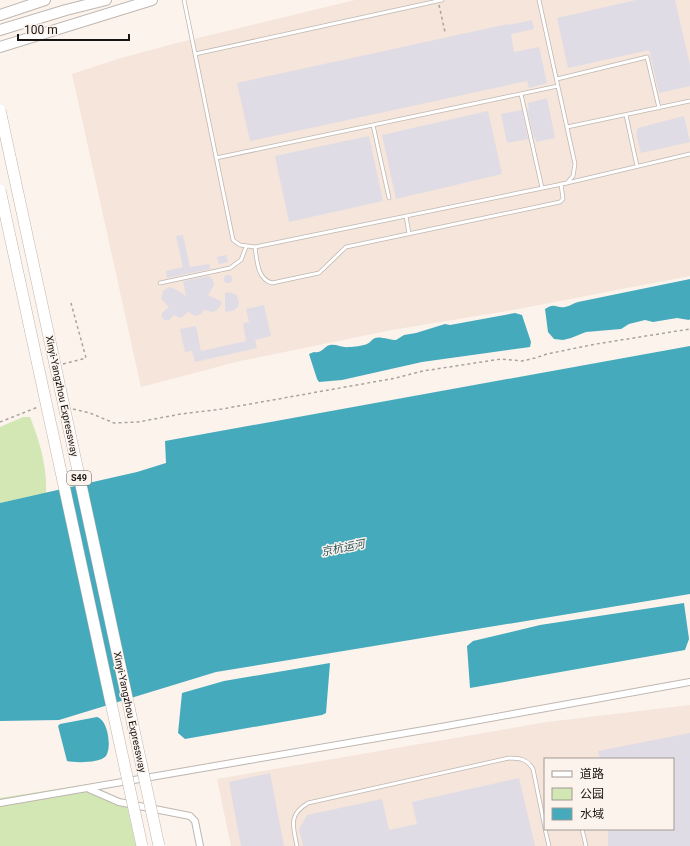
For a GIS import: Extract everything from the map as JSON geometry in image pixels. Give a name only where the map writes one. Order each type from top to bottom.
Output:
[{"type":"highway","name":"Xinyi-Yangzhou Expressway","points":[[0,110],[159,846]]},
{"type":"highway","name":"Xinyi-Yangzhou Expressway","points":[[0,190],[142,846]]},
{"type":"main road","points":[[0,15],[45,0]]},
{"type":"main road","points":[[0,30],[66,10],[106,0]]},
{"type":"main road","points":[[0,47],[152,0]]},
{"type":"street","points":[[0,803],[88,789],[690,682]]},
{"type":"street","points":[[88,789],[119,802],[190,816],[195,821],[200,846]]},
{"type":"lane","points":[[184,0],[233,240],[246,247],[255,247],[567,183],[690,154]]},
{"type":"lane","points":[[195,54],[440,0]]},
{"type":"lane","points":[[539,0],[575,164],[573,176],[567,183]]},
{"type":"lane","points":[[557,79],[647,57],[659,108]]},
{"type":"lane","points":[[216,158],[558,86]]},
{"type":"lane","points":[[521,94],[542,188]]},
{"type":"lane","points":[[567,127],[690,101]]},
{"type":"lane","points":[[626,115],[637,166]]},
{"type":"lane","points":[[373,125],[389,198]]},
{"type":"lane","points":[[255,247],[259,271],[262,278],[266,282],[272,284],[319,274],[346,247],[560,202],[563,199],[561,184]]},
{"type":"lane","points":[[406,216],[409,234]]},
{"type":"lane","points":[[160,283],[230,268],[241,260],[246,247]]},
{"type":"lane","points":[[297,846],[292,823],[296,813],[308,803],[509,758],[518,758],[528,761],[533,769],[544,823]]},
{"type":"lane","points":[[545,830],[549,846]]},
{"type":"lane","points":[[582,830],[586,846]]},
{"type":"path","points":[[440,0],[445,32]]},
{"type":"path","points":[[56,366],[86,358],[71,303]]},
{"type":"path","points":[[70,408],[90,413],[114,423],[138,422],[181,414],[222,409],[389,379],[423,371],[501,360],[522,361],[582,347],[690,329]]},
{"type":"path","points":[[0,422],[34,408],[42,407]]},
{"type":"shaded area","points":[[355,0],[690,0],[690,276],[513,310],[392,330],[240,361],[141,387],[72,74],[121,58],[177,43]]},
{"type":"shaded area","points":[[690,705],[690,846],[231,846],[217,779],[547,722]]},
{"type":"green space","points":[[23,417],[30,417],[40,445],[44,464],[46,493],[0,503],[0,427]]},
{"type":"green space","points":[[89,784],[123,800],[128,810],[136,846],[0,846],[0,798]]},
{"type":"water","points":[[690,279],[689,320],[677,318],[653,322],[645,320],[629,324],[621,329],[586,332],[563,340],[554,339],[548,332],[545,309],[548,307],[565,307],[578,302]]},
{"type":"water","points":[[515,313],[522,315],[531,342],[530,347],[422,362],[342,380],[319,382],[309,354],[319,352],[330,345],[346,347],[358,346],[367,344],[377,338],[396,340],[404,335],[445,324],[450,325]]},
{"type":"water","name":"京杭运河","points":[[690,346],[690,594],[216,672],[59,720],[0,721],[0,503],[137,472],[166,463],[165,441]]},
{"type":"water","points":[[684,603],[689,639],[685,650],[470,688],[467,646],[473,641],[540,625]]},
{"type":"water","points":[[330,663],[326,713],[322,715],[185,739],[178,733],[182,693],[224,681]]},
{"type":"water","points":[[97,717],[104,723],[108,734],[109,747],[106,756],[99,760],[93,761],[67,761],[58,726],[60,724]]},
{"type":"building","points":[[636,0],[675,0],[690,65],[690,86],[659,93],[649,50],[568,68],[557,18]]},
{"type":"building","points":[[532,20],[534,29],[511,34],[514,52],[539,47],[547,83],[529,88],[527,81],[250,141],[237,83]]},
{"type":"building","points":[[547,98],[555,138],[536,142],[527,109],[529,109],[528,103]]},
{"type":"building","points":[[522,110],[528,139],[507,143],[501,114]]},
{"type":"building","points":[[488,111],[502,174],[396,199],[382,135]]},
{"type":"building","points":[[684,116],[690,142],[641,153],[636,134],[638,128]]},
{"type":"building","points":[[369,136],[383,201],[289,222],[275,156]]},
{"type":"building","points":[[183,235],[190,267],[209,264],[210,269],[167,278],[166,271],[183,267],[176,236]]},
{"type":"building","points":[[226,255],[228,262],[219,264],[217,257]]},
{"type":"building","points":[[226,275],[230,275],[232,279],[230,283],[226,283],[224,281],[224,277]]},
{"type":"building","points":[[209,276],[213,280],[214,285],[208,295],[221,301],[222,304],[216,311],[212,312],[204,310],[201,314],[196,316],[188,312],[181,318],[174,315],[169,320],[164,320],[162,313],[169,307],[161,299],[163,291],[169,287],[186,296],[183,281]]},
{"type":"building","points":[[229,292],[237,296],[239,302],[238,307],[228,312],[225,311],[225,293]]},
{"type":"building","points":[[264,305],[271,336],[255,340],[257,348],[195,362],[192,351],[185,352],[180,329],[196,326],[201,351],[246,341],[243,323],[249,322],[246,309]]},
{"type":"building","points":[[690,733],[690,846],[608,846],[608,830],[674,830],[674,758],[600,758],[598,751]]},
{"type":"building","points":[[270,773],[284,846],[241,846],[229,782]]},
{"type":"building","points":[[519,778],[535,846],[303,846],[299,829],[307,815],[382,799],[389,830],[417,824],[412,802]]}]
